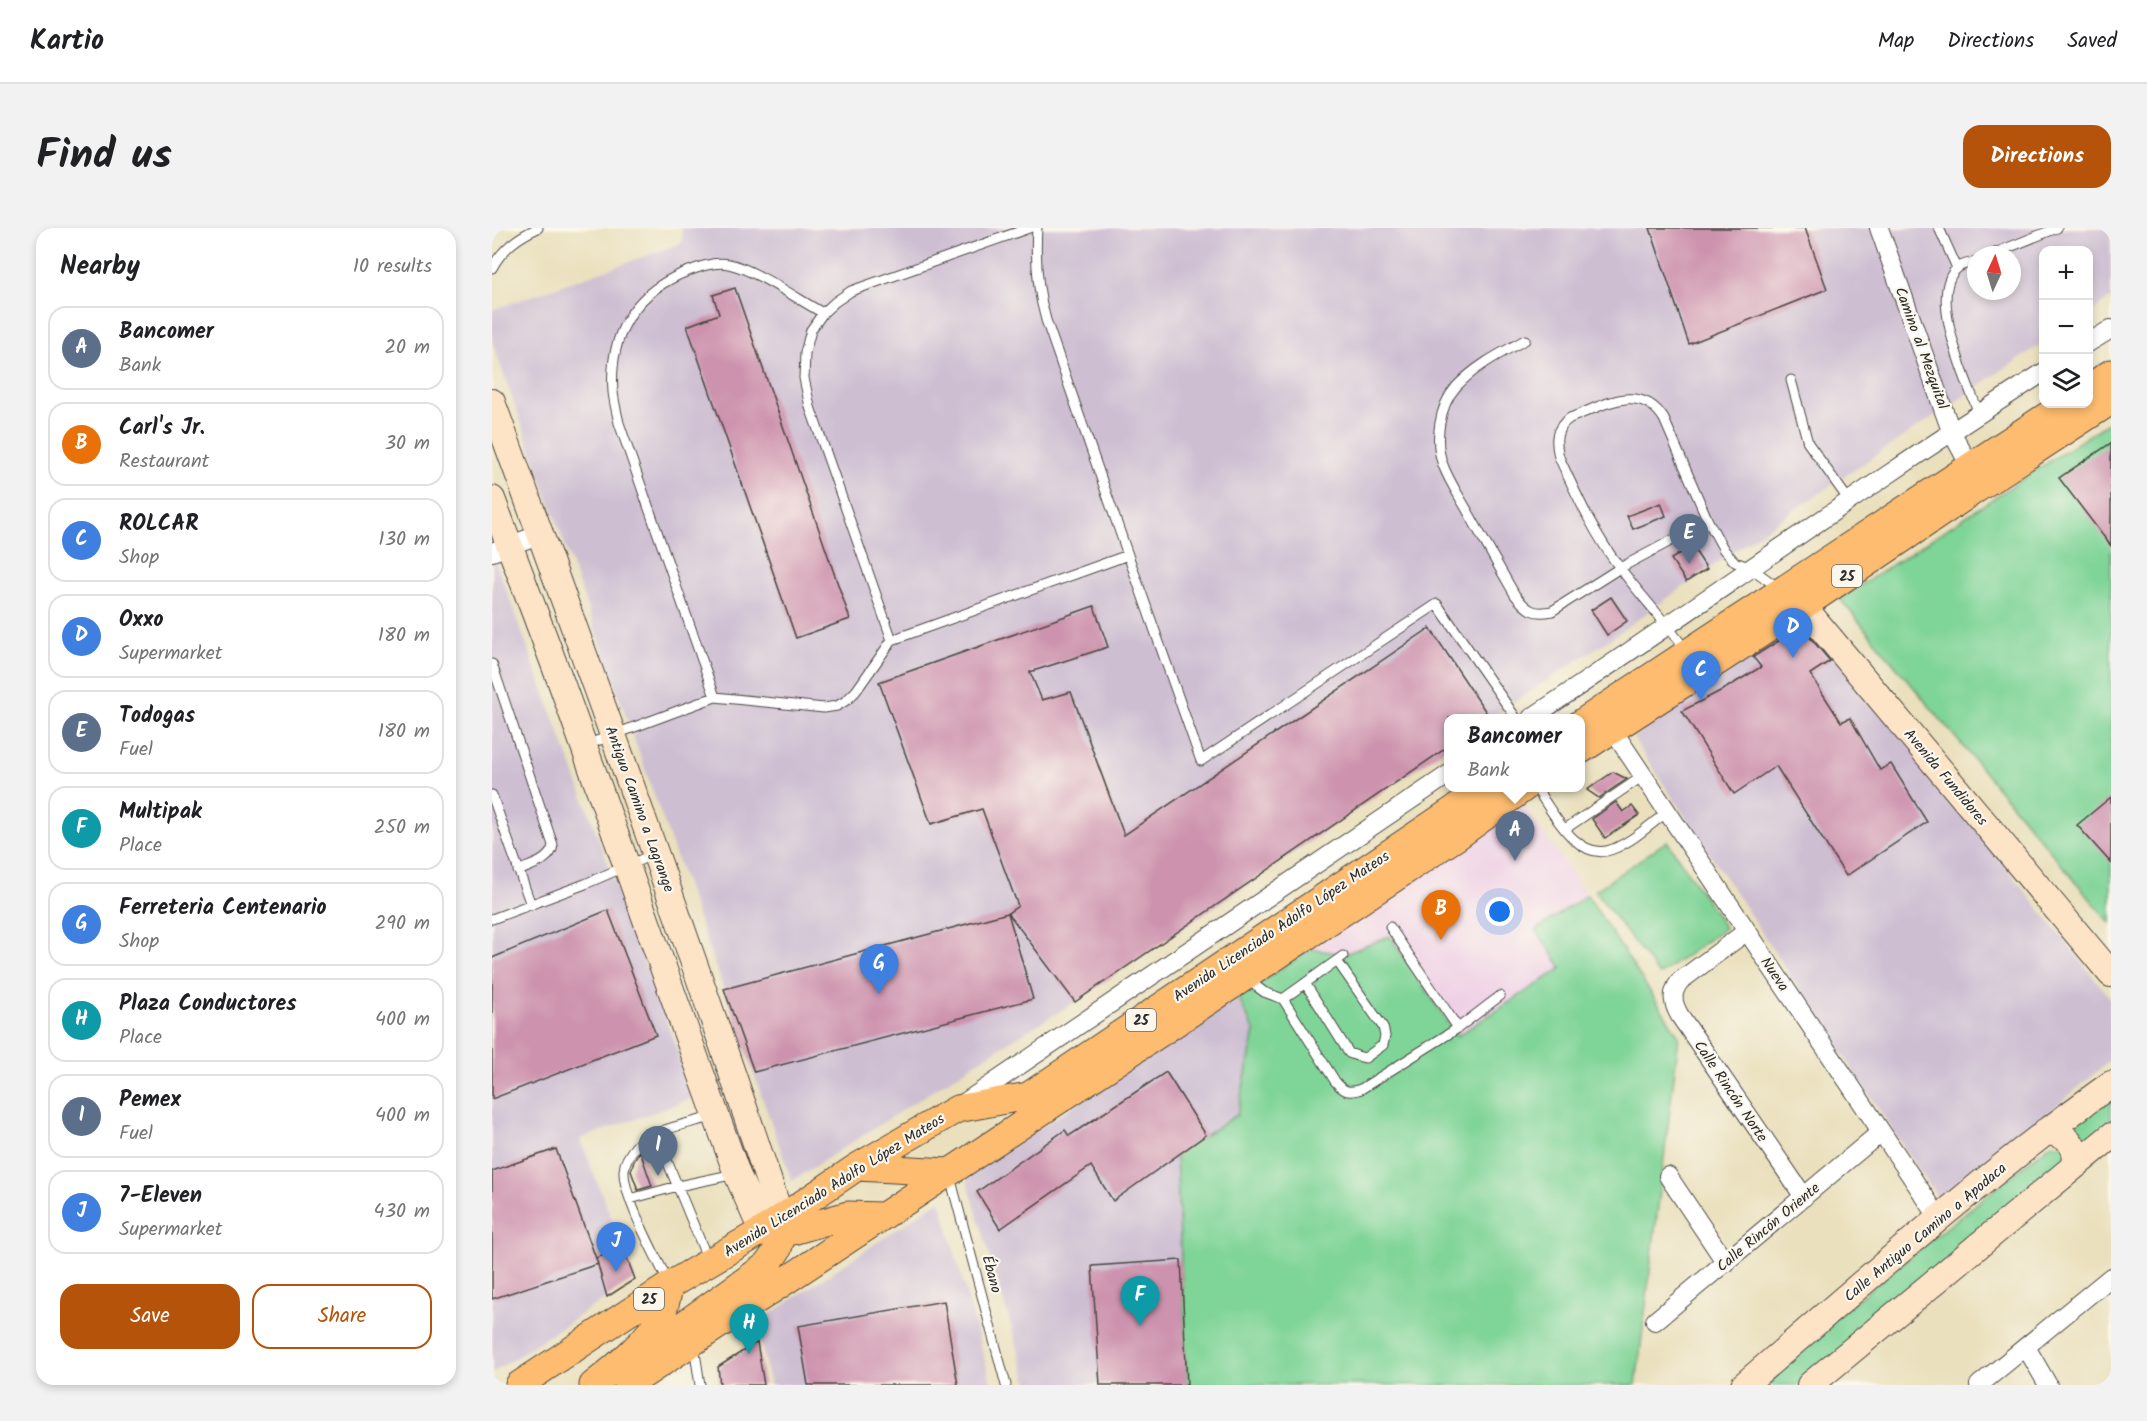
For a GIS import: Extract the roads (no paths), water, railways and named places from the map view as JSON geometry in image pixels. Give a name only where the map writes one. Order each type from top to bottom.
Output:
[{"type":"main road","points":[[2093,385],[2111,373]]},
{"type":"main road","name":"25","points":[[1585,720],[1687,652],[1793,598],[1981,486],[2111,401]]},
{"type":"main road","name":"25","points":[[1585,747],[1793,598],[1970,466],[2058,408]]},
{"type":"main road","name":"Avenida Licenciado Adolfo López Mateos","points":[[519,1385],[670,1285],[775,1228],[857,1167],[957,1108],[1028,1096],[1480,792]]},
{"type":"main road","name":"Avenida Licenciado Adolfo López Mateos","points":[[635,1381],[1455,838],[1518,792]]},
{"type":"main road","points":[[857,1167],[949,1172],[951,1159],[955,1153],[1028,1096]]},
{"type":"main road","points":[[635,1381],[676,1330],[767,1265],[778,1249],[775,1228],[848,1215],[882,1216]]},
{"type":"main road","points":[[593,1385],[615,1368],[651,1330],[662,1314],[670,1285]]},
{"type":"street","name":"Camino al Mezquital","points":[[1879,228],[1951,431],[1970,466]]},
{"type":"street","points":[[2093,340],[2111,328]]},
{"type":"street","points":[[1537,714],[1669,626],[1951,431],[2039,375]]},
{"type":"street","name":"Antiguo Camino a Lagrange","points":[[492,402],[614,735],[737,1084],[775,1228]]},
{"type":"street","points":[[494,510],[529,502]]},
{"type":"street","name":"Antiguo Camino a Lagrange","points":[[494,510],[500,549],[584,746],[737,1174],[775,1228]]},
{"type":"street","points":[[500,549],[541,534]]},
{"type":"street","name":"Avenida Fundidores","points":[[1793,598],[2109,978]]},
{"type":"street","name":"Nueva","points":[[1612,729],[1939,1218]]},
{"type":"street","points":[[957,1108],[1444,777]]},
{"type":"street","name":"Calle Rincón Norte","points":[[1747,931],[1680,981],[1673,999],[1680,1016],[1803,1197]]},
{"type":"street","name":"Calle Antiguo Camino a Apodaca","points":[[1744,1385],[1939,1218],[2046,1131],[2111,1084]]},
{"type":"street","points":[[2046,1131],[2058,1134],[2071,1142],[2075,1153],[2074,1166]]},
{"type":"street","name":"Calle Rincón Oriente","points":[[1655,1321],[1881,1132]]},
{"type":"street","points":[[1810,1385],[2111,1136]]},
{"type":"street","points":[[1668,1176],[1726,1263]]},
{"type":"street","points":[[1980,1385],[2110,1282]]},
{"type":"street","points":[[2026,1347],[2048,1385]]},
{"type":"lane","points":[[492,268],[499,255],[510,244],[538,228]]},
{"type":"lane","points":[[892,640],[810,407],[804,378],[805,353],[812,330],[823,313],[851,291],[1029,228]]},
{"type":"lane","points":[[1037,228],[1036,270],[1043,311],[1201,761],[1437,604],[1513,714]]},
{"type":"lane","points":[[1939,228],[1957,268]]},
{"type":"lane","points":[[2012,246],[2057,228]]},
{"type":"lane","points":[[715,697],[619,423],[613,392],[614,358],[619,339],[622,329],[637,304],[661,283],[711,264],[729,264],[745,269],[823,313]]},
{"type":"lane","points":[[1967,264],[1957,268],[1949,283],[1946,316],[1979,413]]},
{"type":"lane","points":[[1525,340],[1491,359],[1455,388],[1445,405],[1440,424],[1439,446],[1443,465],[1515,595],[1523,605],[1532,612],[1552,611],[1620,568],[1708,521]]},
{"type":"lane","points":[[1791,380],[1808,443],[1850,502]]},
{"type":"lane","points":[[1687,652],[1669,626],[1620,568],[1594,529],[1559,457],[1556,446],[1562,424],[1570,418],[1631,398],[1645,400],[1653,405],[1664,419],[1708,521],[1730,557],[1735,562],[1751,568],[1793,598]]},
{"type":"lane","points":[[584,746],[715,697],[814,707],[837,706],[856,691],[892,640],[1128,555]]},
{"type":"lane","points":[[492,664],[553,845],[550,855],[545,859],[518,871]]},
{"type":"lane","points":[[1565,830],[1643,776]]},
{"type":"lane","points":[[1539,792],[1565,830],[1587,850],[1598,852],[1627,842],[1667,812]]},
{"type":"lane","points":[[492,795],[531,904]]},
{"type":"lane","points":[[492,919],[656,853]]},
{"type":"lane","points":[[1390,927],[1458,1028]]},
{"type":"lane","points":[[1283,999],[1305,983],[1340,959],[1383,1027],[1385,1036],[1383,1045],[1365,1058],[1349,1053],[1305,983]]},
{"type":"lane","points":[[1244,976],[1264,992],[1283,999],[1335,1081],[1345,1092],[1356,1091],[1368,1085],[1458,1028],[1500,996]]},
{"type":"lane","points":[[670,1285],[630,1199],[624,1172],[626,1162],[637,1146],[656,1134],[716,1116]]},
{"type":"lane","points":[[656,1134],[709,1263]]},
{"type":"lane","name":"Ébano","points":[[949,1172],[1006,1385]]},
{"type":"lane","points":[[630,1199],[737,1174]]},
{"type":"lane","points":[[693,1342],[699,1385]]},
{"type":"place","name":"Todogas","points":[[1689,564]]},
{"type":"place","name":"Oxxo","points":[[1793,658]]},
{"type":"place","name":"ROLCAR","points":[[1701,701]]},
{"type":"place","name":"Bancomer","points":[[1515,861]]},
{"type":"place","name":"Carl's Jr.","points":[[1441,940]]},
{"type":"place","name":"Ferreteria Centenario","points":[[879,994]]},
{"type":"place","name":"Pemex","points":[[658,1176]]},
{"type":"place","name":"7-Eleven","points":[[616,1272]]},
{"type":"place","name":"Multipak","points":[[1140,1326]]},
{"type":"place","name":"Plaza Conductores","points":[[749,1354]]}]
